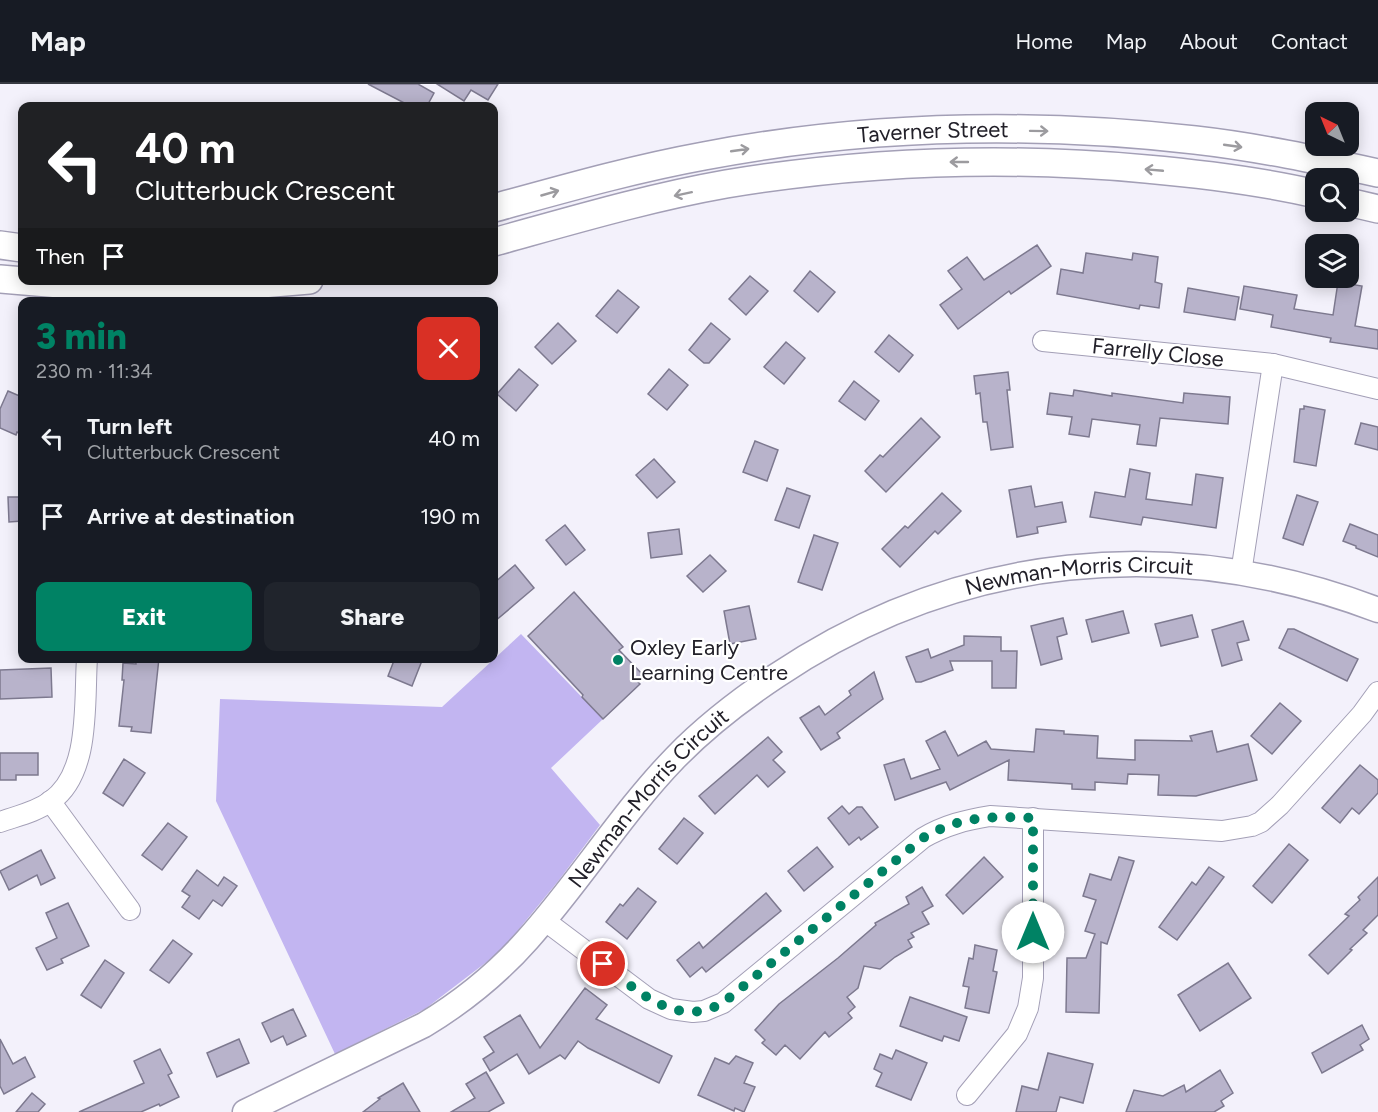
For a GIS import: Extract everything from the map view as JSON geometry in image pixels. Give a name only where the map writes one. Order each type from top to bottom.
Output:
[{"type":"main road","name":"Taverner Street","points":[[498,207],[602,178],[705,156],[811,140],[919,131],[1084,131],[1195,140],[1300,156],[1378,173]]},
{"type":"main road","name":"Taverner Street","points":[[498,241],[611,209],[725,184],[825,170],[928,162],[1033,161],[1085,164],[1191,173],[1305,192]]},
{"type":"main road","points":[[1359,205],[1378,209]]},
{"type":"main road","points":[[0,245],[18,247]]},
{"type":"main road","points":[[0,279],[18,281]]},
{"type":"main road","points":[[71,285],[118,289],[217,288],[252,285]]},
{"type":"street","name":"Farrelly Close","points":[[1043,341],[1273,364],[1378,389]]},
{"type":"street","points":[[1241,573],[1273,364]]},
{"type":"street","name":"Newman-Morris Circuit","points":[[245,1112],[424,1025],[447,1011],[489,979],[544,920],[634,802],[676,756],[723,714],[813,651],[883,617],[966,586],[1045,570],[1146,564],[1241,573],[1305,586],[1378,610]]},
{"type":"street","points":[[0,822],[27,813],[50,801],[59,794],[73,776],[81,755],[87,663]]},
{"type":"street","points":[[544,920],[649,999],[670,1009],[704,1011],[723,1003],[923,838],[962,820],[990,816],[1222,831],[1252,826],[1261,822],[1280,805],[1362,714],[1378,692]]},
{"type":"street","points":[[50,801],[130,910]]},
{"type":"street","points":[[967,1095],[1017,1034],[1028,1008],[1033,978],[1033,818]]},
{"type":"shaded area","points":[[521,634],[603,719],[551,768],[600,825],[501,951],[425,1009],[335,1054],[216,801],[220,699],[442,707],[490,663],[498,663],[498,655]]},
{"type":"building","points":[[368,84],[418,84],[434,93],[429,102],[402,102]]},
{"type":"building","points":[[437,84],[498,84],[488,100],[471,90],[464,101]]},
{"type":"building","points":[[1037,245],[1051,266],[1011,294],[1009,291],[958,329],[940,305],[962,289],[948,271],[967,257],[984,280]]},
{"type":"building","points":[[1086,253],[1132,260],[1133,253],[1158,257],[1155,282],[1162,284],[1159,308],[1140,305],[1139,309],[1057,294],[1061,269],[1083,273]]},
{"type":"building","points":[[810,271],[835,292],[818,312],[794,291]]},
{"type":"building","points":[[750,276],[768,291],[746,315],[729,299]]},
{"type":"building","points":[[1244,286],[1297,295],[1294,309],[1333,315],[1337,288],[1362,286],[1355,326],[1378,330],[1378,349],[1330,342],[1331,338],[1271,327],[1273,315],[1240,309]]},
{"type":"building","points":[[1188,288],[1239,297],[1235,320],[1184,312]]},
{"type":"building","points":[[618,290],[639,307],[617,333],[596,316]]},
{"type":"building","points":[[558,323],[576,341],[552,364],[535,347]]},
{"type":"building","points":[[711,323],[730,339],[709,363],[704,363],[689,350]]},
{"type":"building","points":[[889,335],[913,355],[899,372],[875,352]]},
{"type":"building","points":[[786,342],[805,358],[784,384],[764,367]]},
{"type":"building","points":[[519,369],[538,385],[516,411],[498,393]]},
{"type":"building","points":[[669,369],[688,385],[667,410],[648,394]]},
{"type":"building","points":[[1008,372],[1010,390],[1007,390],[1013,447],[991,450],[987,422],[983,422],[980,393],[976,394],[974,376]]},
{"type":"building","points":[[854,381],[879,401],[865,420],[839,401]]},
{"type":"building","points":[[1074,390],[1183,403],[1184,393],[1230,397],[1228,424],[1160,418],[1156,446],[1137,444],[1140,425],[1092,419],[1089,437],[1069,434],[1072,417],[1047,414],[1050,393],[1073,396]]},
{"type":"building","points":[[8,391],[18,395],[18,432],[16,435],[0,428],[0,409]]},
{"type":"building","points":[[1304,406],[1325,410],[1316,466],[1294,462],[1300,409],[1304,409]]},
{"type":"building","points":[[921,418],[940,437],[886,492],[865,471],[880,455],[883,457]]},
{"type":"building","points":[[1361,423],[1378,427],[1378,450],[1355,444]]},
{"type":"building","points":[[755,441],[778,450],[767,481],[743,472]]},
{"type":"building","points":[[654,459],[675,482],[657,498],[636,475]]},
{"type":"building","points":[[1130,469],[1150,473],[1146,499],[1192,505],[1196,474],[1223,478],[1216,528],[1143,517],[1141,525],[1090,517],[1095,492],[1125,497]]},
{"type":"building","points":[[1031,486],[1035,507],[1062,502],[1066,522],[1037,527],[1038,533],[1017,537],[1009,490]]},
{"type":"building","points":[[787,488],[810,496],[799,528],[775,520]]},
{"type":"building","points":[[942,493],[961,511],[938,534],[935,531],[900,567],[882,549],[905,526],[908,528]]},
{"type":"building","points":[[1297,495],[1318,502],[1303,545],[1283,538]]},
{"type":"building","points":[[8,497],[18,497],[18,521],[9,522]]},
{"type":"building","points":[[1350,524],[1378,535],[1378,557],[1343,541]]},
{"type":"building","points":[[565,525],[585,550],[566,565],[546,540]]},
{"type":"building","points":[[679,529],[682,554],[651,558],[648,533]]},
{"type":"building","points":[[814,535],[838,543],[822,590],[798,582]]},
{"type":"building","points":[[710,555],[726,571],[703,592],[687,576]]},
{"type":"building","points":[[515,565],[534,588],[498,619],[498,580]]},
{"type":"building","points":[[574,592],[623,647],[619,650],[644,676],[638,682],[640,684],[603,719],[528,636]]},
{"type":"building","points":[[749,606],[756,639],[730,644],[724,611]]},
{"type":"building","points":[[1123,611],[1129,633],[1092,642],[1086,620]]},
{"type":"building","points":[[1192,615],[1198,637],[1161,646],[1155,624]]},
{"type":"building","points":[[1063,618],[1067,634],[1057,637],[1062,659],[1041,665],[1031,626]]},
{"type":"building","points":[[1243,621],[1249,640],[1237,643],[1242,660],[1222,666],[1212,630]]},
{"type":"building","points":[[1288,629],[1294,629],[1358,659],[1347,681],[1279,648]]},
{"type":"building","points":[[964,636],[1001,637],[1001,651],[1017,651],[1016,688],[992,688],[992,661],[950,661],[953,670],[916,682],[906,657],[928,649],[931,658],[964,645]]},
{"type":"building","points":[[123,663],[158,663],[151,733],[131,731],[132,727],[119,726],[124,680],[122,680]]},
{"type":"building","points":[[393,663],[421,663],[412,686],[388,676]]},
{"type":"building","points":[[51,668],[52,697],[0,699],[0,670]]},
{"type":"building","points":[[874,672],[883,699],[837,733],[840,738],[821,750],[800,718],[819,706],[825,715],[851,695],[849,691]]},
{"type":"building","points":[[1280,703],[1301,721],[1272,754],[1251,736]]},
{"type":"building","points":[[1036,729],[1064,731],[1064,734],[1098,736],[1097,758],[1135,760],[1135,740],[1192,741],[1190,736],[1212,731],[1217,752],[1248,744],[1257,780],[1196,796],[1158,795],[1159,775],[1128,774],[1127,784],[1095,782],[1095,790],[1072,789],[1072,784],[1008,780],[1009,760],[950,790],[946,782],[895,800],[884,765],[904,759],[911,779],[940,769],[926,741],[945,731],[958,756],[986,741],[991,749],[1034,752]]},
{"type":"building","points":[[768,737],[782,752],[773,760],[785,772],[768,787],[757,775],[715,814],[699,796]]},
{"type":"building","points":[[0,753],[38,753],[38,775],[16,775],[16,780],[0,780]]},
{"type":"building","points":[[124,759],[145,773],[123,806],[103,793]]},
{"type":"building","points":[[1360,765],[1378,780],[1378,793],[1359,814],[1352,808],[1340,823],[1322,808]]},
{"type":"building","points":[[842,806],[849,814],[857,807],[862,807],[878,827],[861,840],[859,837],[849,845],[828,818]]},
{"type":"building","points":[[684,818],[703,833],[677,864],[659,849]]},
{"type":"building","points":[[168,823],[187,837],[162,870],[142,855]]},
{"type":"building","points":[[1289,844],[1308,860],[1272,903],[1253,886]]},
{"type":"building","points":[[817,847],[833,867],[804,891],[788,871]]},
{"type":"building","points":[[41,850],[55,878],[41,885],[37,875],[9,890],[0,871]]},
{"type":"building","points":[[984,857],[1003,877],[963,914],[946,895]]},
{"type":"building","points":[[1119,857],[1134,861],[1107,944],[1101,942],[1099,1013],[1066,1012],[1067,958],[1086,958],[1095,934],[1085,931],[1096,900],[1083,896],[1090,874],[1111,880]]},
{"type":"building","points":[[1209,867],[1224,877],[1177,940],[1159,927],[1192,882],[1196,885]]},
{"type":"building","points":[[197,870],[218,886],[224,877],[237,886],[222,906],[213,900],[199,919],[182,907],[190,896],[182,891]]},
{"type":"building","points":[[1378,877],[1378,915],[1363,930],[1367,933],[1328,974],[1309,955],[1349,916],[1345,914],[1360,900],[1358,897]]},
{"type":"building","points":[[922,887],[933,906],[922,912],[929,924],[911,933],[914,937],[908,940],[912,947],[880,969],[864,966],[858,988],[847,997],[855,1007],[848,1013],[852,1018],[829,1037],[825,1032],[800,1059],[785,1045],[776,1055],[762,1043],[765,1040],[755,1030],[779,1004],[838,958],[876,925],[875,923],[909,904],[906,897]]},
{"type":"building","points":[[638,888],[656,902],[627,939],[606,922],[620,904],[623,906]]},
{"type":"building","points":[[766,893],[781,911],[706,972],[702,967],[690,977],[677,960],[699,942],[703,948]]},
{"type":"building","points":[[68,903],[89,946],[61,959],[63,963],[47,970],[36,948],[57,938],[46,913]]},
{"type":"building","points":[[173,940],[192,954],[169,983],[150,970]]},
{"type":"building","points":[[975,945],[997,950],[993,971],[997,972],[989,1013],[965,1008],[969,987],[963,986],[969,958],[973,959]]},
{"type":"building","points":[[105,960],[124,973],[101,1008],[81,995]]},
{"type":"building","points":[[1228,963],[1251,998],[1200,1031],[1178,995]]},
{"type":"building","points":[[585,988],[607,1005],[596,1019],[672,1056],[659,1083],[578,1041],[565,1059],[560,1055],[529,1074],[517,1054],[490,1071],[483,1059],[494,1052],[484,1037],[520,1015],[540,1048]]},
{"type":"building","points":[[910,997],[967,1017],[959,1041],[944,1036],[942,1041],[900,1026]]},
{"type":"building","points":[[293,1009],[306,1036],[287,1045],[283,1036],[271,1042],[262,1023]]},
{"type":"building","points":[[1362,1025],[1369,1039],[1360,1045],[1363,1050],[1322,1073],[1312,1053]]},
{"type":"building","points":[[0,1039],[13,1064],[25,1057],[35,1077],[4,1094],[0,1086]]},
{"type":"building","points":[[239,1039],[249,1063],[217,1077],[207,1053]]},
{"type":"building","points":[[160,1049],[172,1073],[168,1075],[179,1097],[141,1112],[79,1112],[144,1083],[134,1061]]},
{"type":"building","points":[[896,1050],[927,1063],[911,1100],[876,1086],[882,1073],[874,1069],[880,1054],[892,1059]]},
{"type":"building","points":[[1048,1053],[1093,1064],[1083,1103],[1060,1097],[1056,1112],[1016,1112],[1022,1086],[1038,1090]]},
{"type":"building","points":[[736,1056],[753,1063],[744,1083],[755,1087],[744,1112],[735,1108],[734,1111],[698,1095],[715,1058],[729,1064]]},
{"type":"building","points":[[1220,1070],[1233,1093],[1221,1101],[1224,1106],[1214,1112],[1126,1112],[1134,1090],[1163,1096],[1184,1085],[1186,1092]]},
{"type":"building","points":[[486,1072],[504,1103],[488,1112],[451,1112],[475,1098],[466,1084]]},
{"type":"building","points":[[403,1083],[420,1112],[363,1112],[380,1099],[378,1098]]},
{"type":"building","points":[[32,1093],[45,1104],[38,1112],[16,1112]]},
{"type":"place","name":"Oxley Early Learning Centre","points":[[618,660]]},
{"type":"route","points":[[603,964],[649,999],[670,1009],[704,1011],[723,1003],[923,838],[962,820],[990,816],[1033,818],[1033,932]]}]
